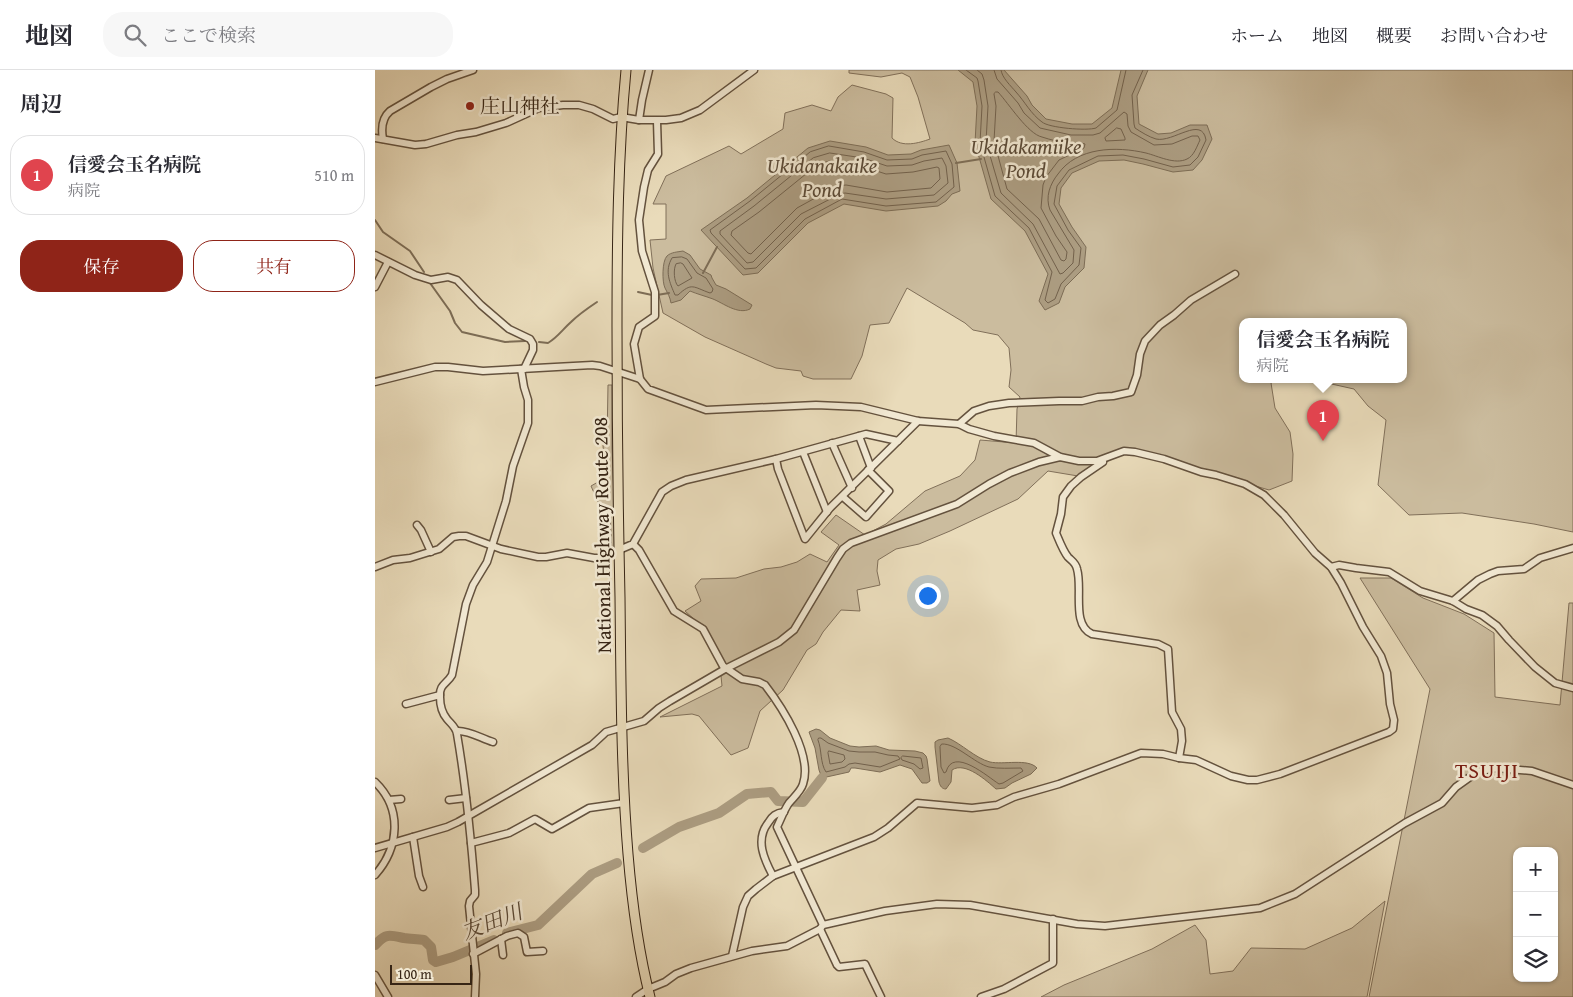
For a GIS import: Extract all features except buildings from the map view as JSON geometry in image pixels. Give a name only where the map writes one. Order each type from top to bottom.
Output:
[{"type":"highway","name":"National Highway Route 208","points":[[626,70],[621,117],[618,188],[617,372],[622,729],[624,803],[630,880],[638,939],[649,993]]},
{"type":"street","points":[[383,139],[383,121],[386,114],[431,87],[473,70]]},
{"type":"street","points":[[639,120],[649,70]]},
{"type":"street","points":[[375,138],[415,145],[425,144],[506,123],[539,108],[563,104],[579,105],[593,109],[613,119],[621,117],[657,121],[681,118],[701,110],[754,70]]},
{"type":"street","points":[[657,121],[658,154],[649,170],[644,187],[639,220],[642,251],[656,295],[655,316],[639,326],[634,344],[640,379],[648,389],[706,410],[844,405],[861,407],[918,421],[950,425],[959,424],[974,411],[1009,402],[1082,401],[1131,392],[1137,374],[1140,354],[1145,341],[1150,335],[1160,324],[1191,300],[1235,274]]},
{"type":"street","points":[[375,255],[431,280],[448,277],[457,280],[481,305],[509,329],[530,339],[533,344],[533,350],[523,369],[524,387],[528,400],[528,423],[513,466],[506,501],[493,546],[487,562],[473,585],[466,604],[452,675],[450,679],[443,683],[440,695],[441,707],[446,718],[457,731],[468,815],[475,890],[475,895],[470,901],[469,906],[476,974],[475,997]]},
{"type":"street","points":[[375,287],[389,262]]},
{"type":"street","points":[[375,382],[435,367],[448,366],[483,371],[593,365],[640,379]]},
{"type":"street","points":[[776,459],[777,469],[805,539],[830,508],[918,421]]},
{"type":"street","points":[[731,956],[743,907],[748,896],[773,876],[874,837],[917,803],[972,808],[997,805],[1014,797],[1059,784],[1141,753],[1163,754],[1196,760],[1231,776],[1257,780],[1280,774],[1393,729],[1394,720],[1390,704],[1387,674],[1381,656],[1363,627],[1341,583],[1331,567],[1315,553],[1264,494],[1245,484],[1188,469],[1164,459],[1135,452],[1124,451],[1097,461],[1079,461],[1060,457],[1034,443],[969,430],[959,424]]},
{"type":"street","points":[[375,567],[393,560],[410,558],[439,550],[453,537],[459,536],[466,536],[493,546],[538,557],[567,553],[600,558],[633,544],[662,492],[686,480],[776,459],[866,434],[898,441]]},
{"type":"street","points":[[843,497],[866,517],[889,491],[870,469],[859,436]]},
{"type":"street","points":[[832,444],[852,488]]},
{"type":"street","points":[[803,452],[827,512]]},
{"type":"street","points":[[1116,454],[1081,477],[1063,497],[1061,514],[1055,532],[1077,568],[1080,584],[1080,620],[1086,631],[1092,634],[1158,644],[1168,649],[1172,712],[1181,729],[1182,741],[1179,758]]},
{"type":"street","points":[[375,848],[447,827],[592,746],[606,732],[622,729],[644,721],[659,708],[725,669],[779,642],[794,630],[837,558],[843,549],[851,543],[957,504],[1011,473],[1039,462],[1060,457]]},
{"type":"street","points":[[417,525],[431,552]]},
{"type":"street","points":[[633,544],[639,550],[674,611],[703,629],[725,669],[742,679],[762,683],[798,738],[803,752],[803,784],[784,812],[777,827],[837,965],[839,967],[846,967],[865,964],[881,997]]},
{"type":"street","points":[[1453,602],[1477,580],[1490,574],[1498,571],[1524,569],[1540,558],[1573,548]]},
{"type":"street","points":[[1331,567],[1339,564],[1389,572],[1420,591],[1453,602],[1466,610],[1482,615],[1497,626],[1535,667],[1555,683],[1573,688]]},
{"type":"street","points":[[405,704],[440,695]]},
{"type":"street","points":[[457,731],[472,734],[493,742]]},
{"type":"street","points":[[636,997],[649,993],[675,974],[731,956],[787,946],[821,927],[885,911],[937,904],[970,905],[1077,924],[1105,926],[1261,908],[1295,894],[1405,823],[1442,803],[1456,787],[1477,772],[1495,768],[1533,771],[1573,785]]},
{"type":"street","points":[[375,782],[389,800],[394,817],[393,843],[388,858],[375,875]]},
{"type":"street","points":[[449,800],[466,798]]},
{"type":"street","points":[[389,800],[401,799]]},
{"type":"street","points":[[471,842],[509,832],[535,819],[552,829],[589,808],[624,803]]},
{"type":"street","points":[[773,876],[764,860],[761,840],[762,832],[776,814],[784,812]]},
{"type":"street","points":[[413,837],[419,876],[423,887]]},
{"type":"street","points":[[981,997],[1004,989],[1053,963],[1053,919]]},
{"type":"street","points":[[473,950],[518,933],[524,937],[533,938]]},
{"type":"street","points":[[524,937],[527,952],[543,951]]},
{"type":"street","points":[[501,939],[503,955]]},
{"type":"street","points":[[375,975],[388,997]]},
{"type":"shaded area","points":[[849,70],[1573,70],[1573,532],[1462,513],[1409,515],[1378,485],[1386,420],[1368,406],[1354,389],[1327,383],[1407,383],[1407,318],[1239,318],[1239,383],[1271,383],[1275,408],[1290,432],[1293,454],[1292,481],[1269,490],[1164,459],[1122,454],[1078,476],[1048,471],[1018,499],[919,544],[896,549],[878,560],[877,571],[880,585],[857,590],[860,611],[841,610],[816,644],[807,650],[783,690],[760,711],[748,748],[731,755],[699,716],[692,714],[660,717],[722,686],[720,666],[706,630],[685,611],[701,601],[695,586],[701,579],[736,578],[764,569],[781,567],[797,562],[810,554],[827,562],[839,545],[821,532],[836,515],[865,535],[886,524],[925,491],[960,476],[975,460],[980,440],[1016,443],[1017,409],[1020,397],[1009,387],[1011,370],[1009,348],[998,335],[973,330],[965,323],[907,288],[889,323],[870,325],[862,356],[851,379],[813,379],[803,376],[801,371],[776,368],[705,337],[663,313],[653,268],[650,240],[666,239],[666,204],[653,204],[666,176],[729,146],[741,154],[783,129],[785,113],[812,105],[831,111],[838,97],[852,85],[886,94],[893,98],[892,138],[896,141],[911,144],[930,139],[910,77],[902,73],[881,77],[849,73]]},
{"type":"shaded area","points":[[608,385],[612,385],[612,448],[616,549],[612,551],[610,516],[599,504],[591,486],[605,478],[603,445],[607,442]]},
{"type":"shaded area","points":[[1360,578],[1391,578],[1423,598],[1464,614],[1494,633],[1495,697],[1560,705],[1569,603],[1573,603],[1573,997],[1369,997],[1430,689]]},
{"type":"shaded area","points":[[1385,901],[1367,997],[1041,997],[1064,985],[1152,949],[1195,925],[1206,940],[1210,974],[1233,971],[1251,948],[1305,949],[1352,928]]},
{"type":"water","name":"Ukidakamiike Pond","points":[[958,70],[1004,70],[1027,96],[1032,105],[1046,119],[1072,124],[1092,124],[1112,108],[1121,70],[1148,70],[1137,96],[1139,124],[1158,134],[1171,133],[1190,125],[1207,125],[1212,139],[1202,160],[1193,170],[1173,172],[1124,160],[1099,161],[1072,173],[1061,188],[1059,204],[1086,247],[1084,268],[1065,287],[1059,303],[1045,310],[1039,301],[1048,274],[1025,231],[991,199],[975,143],[977,106],[973,82]]},
{"type":"water","name":"Ukidanakaike Pond","points":[[830,141],[866,147],[888,155],[911,154],[921,150],[949,145],[957,163],[960,191],[952,194],[938,206],[886,211],[844,204],[808,223],[758,273],[743,275],[701,230],[747,198],[808,148]]},
{"type":"water","points":[[683,251],[690,255],[700,269],[711,275],[716,285],[752,305],[750,309],[736,310],[690,291],[681,300],[671,303],[663,281],[664,262],[667,256]]},
{"type":"water","points":[[816,729],[830,738],[850,746],[876,746],[889,750],[923,753],[927,759],[930,781],[922,783],[912,769],[900,765],[880,772],[851,768],[849,772],[822,778],[809,732]]},
{"type":"water","points":[[948,738],[990,762],[1022,762],[1037,768],[1031,774],[1005,788],[996,789],[975,773],[963,768],[957,768],[952,770],[951,782],[946,789],[943,788],[939,782],[935,742]]},
{"type":"waterway","points":[[956,163],[981,159]]},
{"type":"waterway","points":[[375,220],[383,232],[410,251],[424,272]]},
{"type":"waterway","points":[[703,273],[717,247]]},
{"type":"waterway","points":[[430,283],[462,332],[505,342],[525,341]]},
{"type":"waterway","points":[[638,292],[652,295]]},
{"type":"waterway","points":[[657,295],[669,293]]},
{"type":"waterway","points":[[539,342],[548,343],[552,341],[577,316],[597,302]]},
{"type":"waterway","name":"友田川","points":[[643,848],[679,827],[719,813],[747,794],[771,792],[778,801],[803,802],[822,778]]},
{"type":"waterway","name":"友田川","points":[[507,933],[538,925],[592,874],[617,863]]},
{"type":"waterway","name":"友田川","points":[[375,945],[382,938],[388,936],[424,940],[431,947],[433,960],[436,962],[494,940]]},
{"type":"place","name":"庄山神社","points":[[470,106]]},
{"type":"place","name":"信愛会玉名病院","points":[[1323,441]]},
{"type":"district","name":"TSUIJI","points":[[1487,770]]}]
